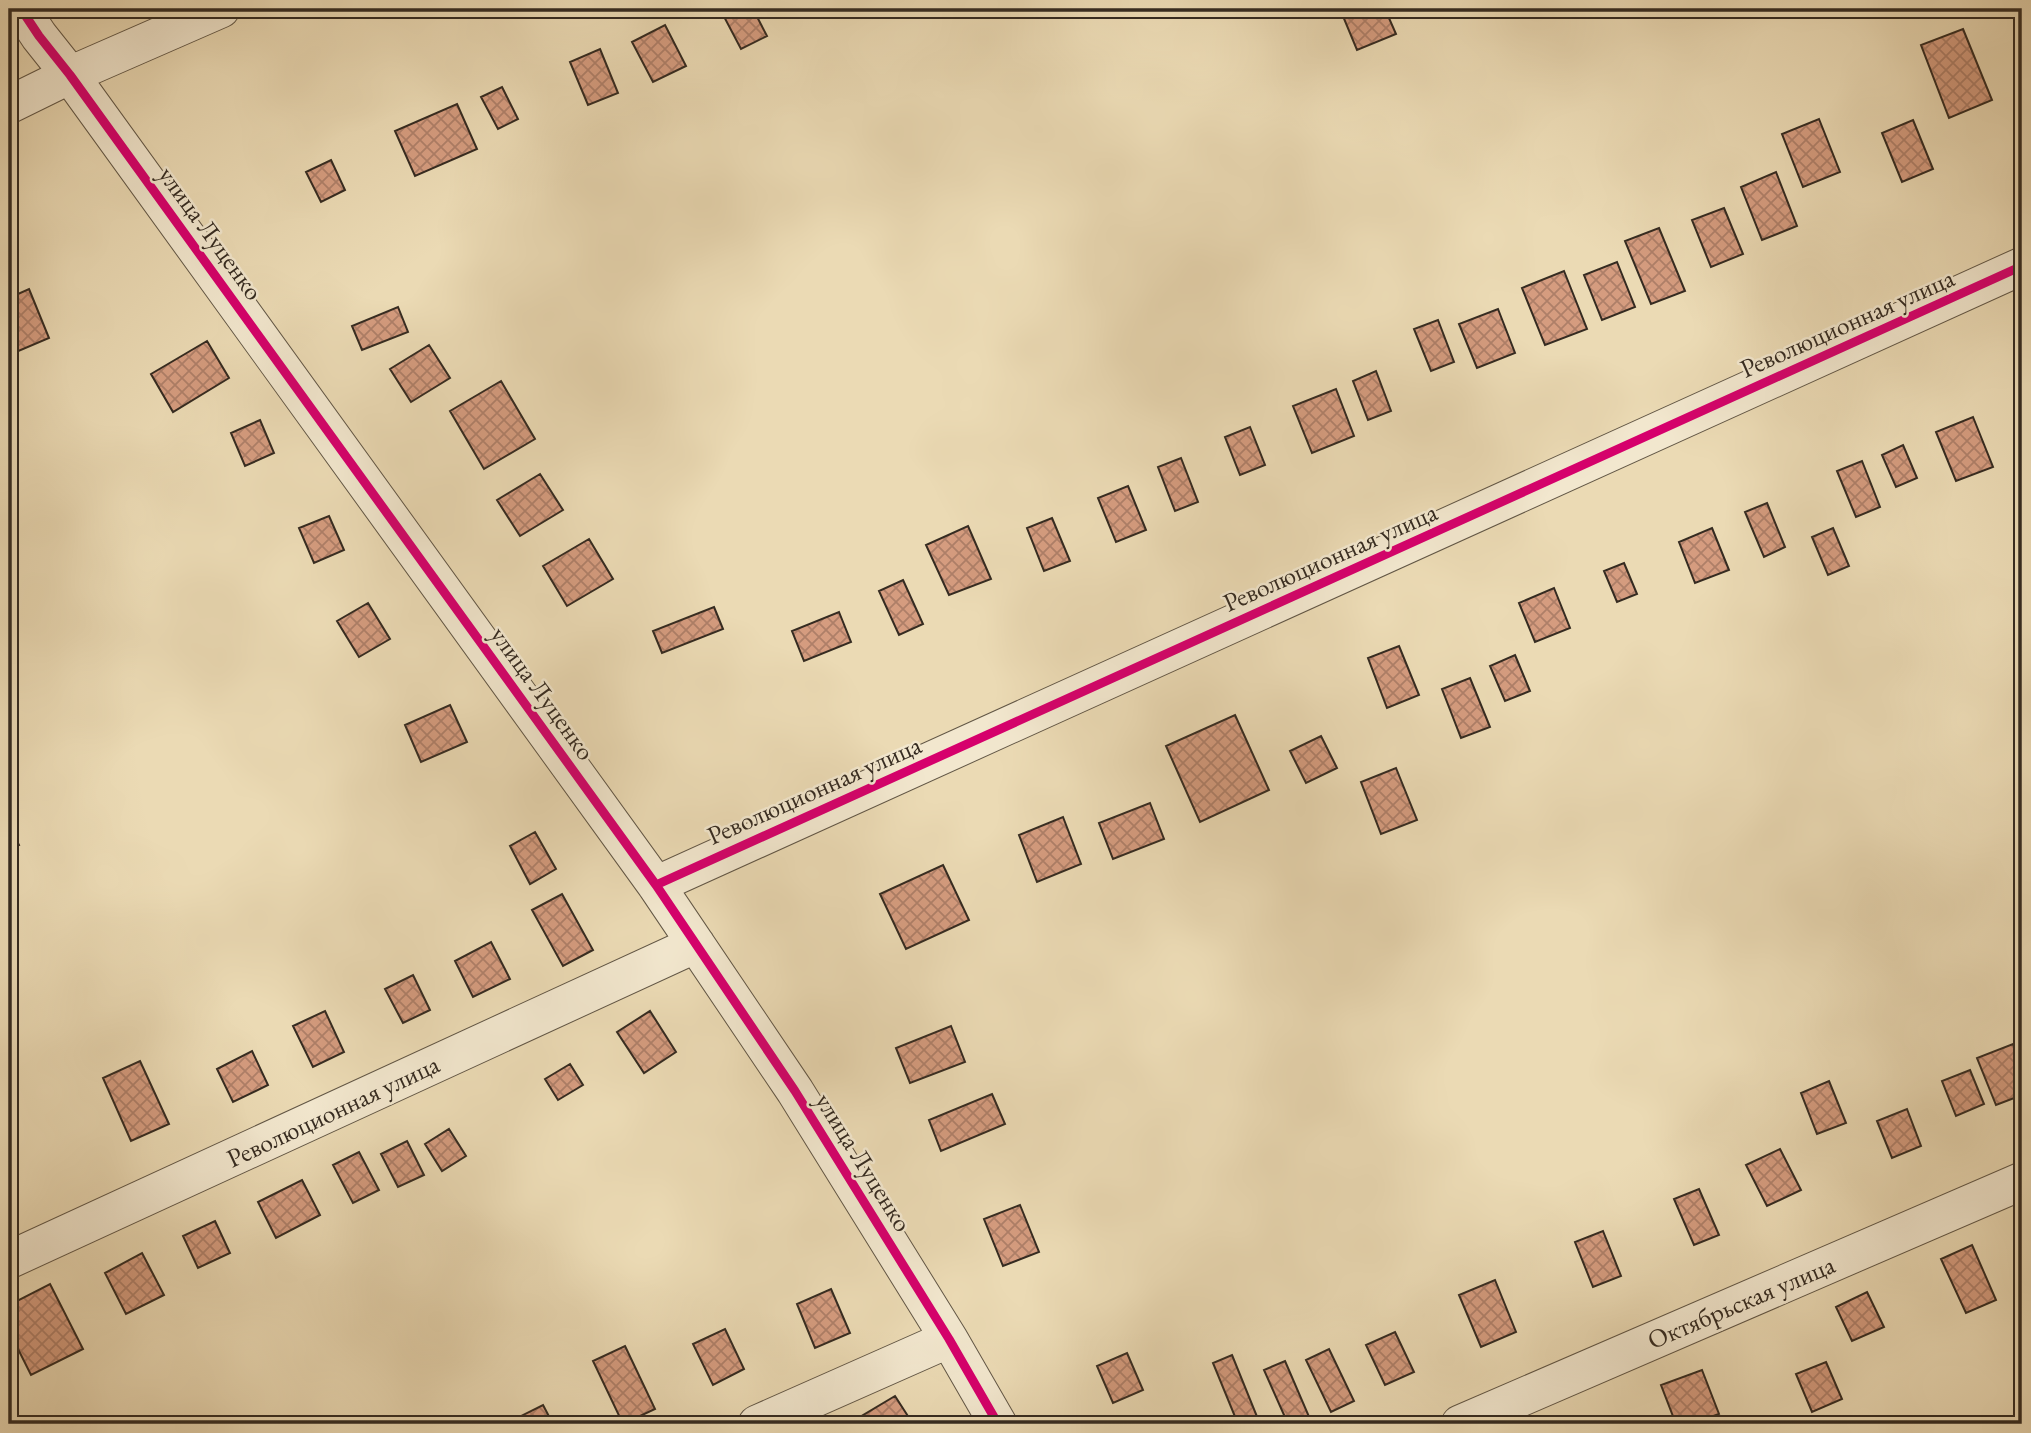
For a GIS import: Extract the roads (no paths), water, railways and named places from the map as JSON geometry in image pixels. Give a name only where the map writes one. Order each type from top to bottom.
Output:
[{"type":"street","name":"улица Луценко","points":[[21,9],[656,885],[795,1091],[949,1339],[998,1424]]},
{"type":"street","points":[[9,105],[221,9]]},
{"type":"street","name":"Революционная улица","points":[[656,885],[2022,266]]},
{"type":"street","name":"Революционная улица","points":[[9,1260],[696,944]]},
{"type":"street","name":"Октябрьская улица","points":[[1460,1424],[2022,1181]]},
{"type":"street","points":[[757,1424],[949,1339]]}]
